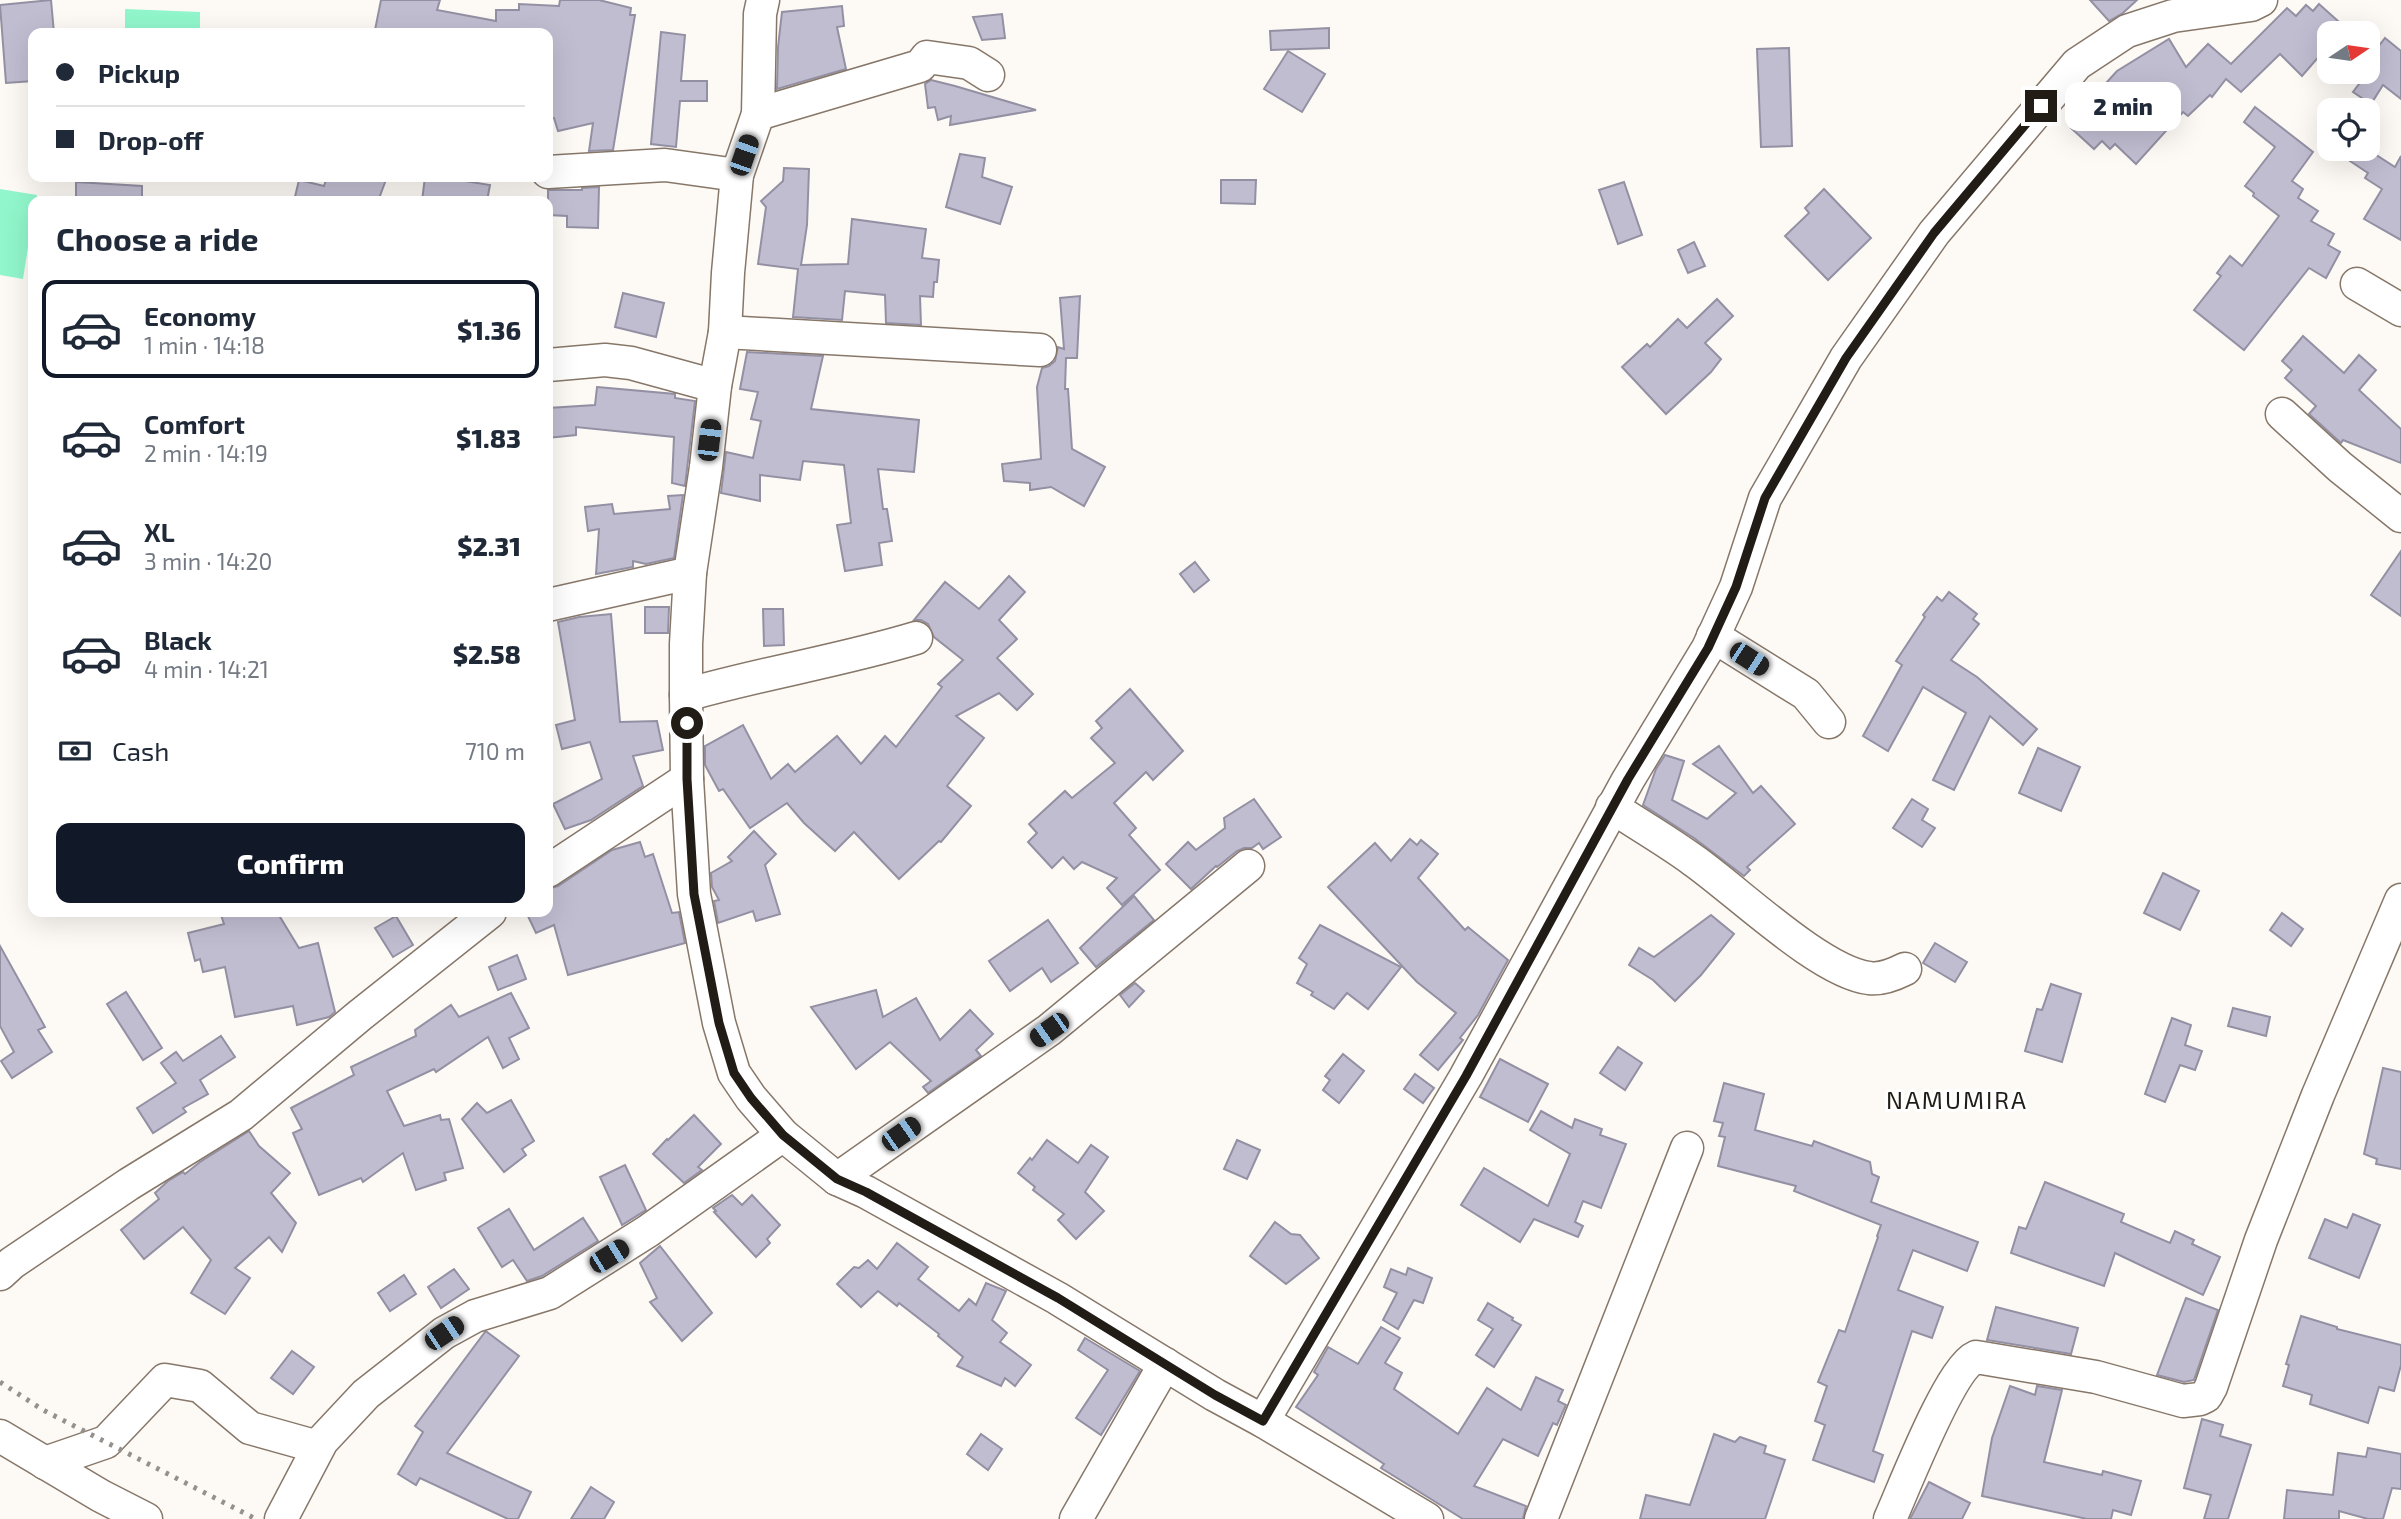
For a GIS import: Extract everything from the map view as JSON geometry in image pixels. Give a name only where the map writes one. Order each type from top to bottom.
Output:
[{"type":"street","points":[[762,0],[758,114],[737,175],[727,274],[725,332],[715,386],[690,573],[686,644],[687,779],[694,894],[719,1023],[734,1073],[751,1098],[783,1135],[837,1179],[866,1192],[1058,1298],[1427,1519]]},
{"type":"street","points":[[1263,1421],[1466,1076],[1612,807],[1713,636],[1736,587],[1765,498],[1846,358],[1934,233],[2077,64],[2127,31],[2173,16],[2251,5],[2261,0]]},
{"type":"street","points":[[758,114],[920,66],[927,57],[969,63],[988,75]]},
{"type":"street","points":[[553,172],[665,165],[737,175]]},
{"type":"street","points":[[2357,284],[2401,310]]},
{"type":"street","points":[[725,332],[1040,350]]},
{"type":"street","points":[[553,365],[605,360],[631,363],[715,386]]},
{"type":"street","points":[[2282,414],[2340,467],[2401,516]]},
{"type":"street","points":[[553,604],[690,573]]},
{"type":"street","points":[[1713,636],[1806,695],[1829,722]]},
{"type":"street","points":[[686,695],[748,678],[867,653],[916,638]]},
{"type":"street","points":[[553,868],[687,779]]},
{"type":"street","points":[[1612,807],[1694,860],[1814,953],[1842,969],[1870,979],[1893,975],[1905,969]]},
{"type":"street","points":[[837,1179],[1049,1030],[1248,866]]},
{"type":"street","points":[[1890,1519],[1948,1392],[1970,1360],[1976,1357],[2096,1377],[2183,1401],[2200,1399],[2206,1395],[2261,1240],[2304,1131],[2401,901]]},
{"type":"street","points":[[0,1274],[12,1263],[129,1184],[241,1115],[359,1016],[484,917]]},
{"type":"street","points":[[281,1519],[322,1441],[366,1394],[452,1328],[475,1316],[550,1293],[648,1231],[783,1135]]},
{"type":"street","points":[[1541,1519],[1687,1148]]},
{"type":"street","points":[[1076,1519],[1165,1364]]},
{"type":"street","points":[[45,1463],[106,1442],[165,1381],[200,1386],[250,1428],[318,1447]]},
{"type":"street","points":[[0,1436],[101,1496],[146,1519]]},
{"type":"green space","points":[[125,9],[200,12],[200,28],[125,28]]},
{"type":"green space","points":[[0,189],[37,195],[28,196],[28,247],[23,279],[0,275]]},
{"type":"building","points":[[51,0],[54,28],[28,28],[28,81],[6,83],[0,5]]},
{"type":"building","points":[[381,0],[440,0],[437,10],[496,21],[496,10],[519,10],[519,4],[559,6],[560,0],[599,0],[631,8],[630,15],[635,15],[613,150],[589,151],[593,123],[558,131],[553,118],[553,28],[375,28]]},
{"type":"building","points":[[2090,0],[2137,0],[2109,21]]},
{"type":"building","points":[[2319,4],[2338,21],[2317,21],[2317,59],[2302,76],[2280,54],[2241,92],[2226,79],[2212,97],[2210,95],[2188,116],[2183,112],[2136,164],[2115,144],[2110,149],[2102,141],[2094,149],[2071,128],[2079,120],[2069,110],[2091,87],[2097,93],[2117,71],[2169,39],[2186,67],[2208,44],[2231,64],[2287,8],[2296,16],[2306,5],[2313,11]]},
{"type":"building","points":[[842,6],[844,26],[837,27],[846,69],[777,89],[782,12]]},
{"type":"building","points":[[1002,14],[1005,38],[982,40],[973,17]]},
{"type":"building","points":[[1329,28],[1329,48],[1271,50],[1270,31]]},
{"type":"building","points":[[661,32],[685,35],[681,81],[707,81],[707,101],[680,101],[676,147],[651,144]]},
{"type":"building","points":[[2385,38],[2401,51],[2401,99],[2383,85],[2375,98],[2362,98],[2353,92],[2359,84],[2380,84],[2380,44]]},
{"type":"building","points":[[1789,48],[1792,146],[1761,147],[1757,49]]},
{"type":"building","points":[[1288,51],[1325,74],[1302,112],[1264,89]]},
{"type":"building","points":[[931,80],[1036,110],[950,125],[951,116],[938,120],[935,107],[928,108],[925,84]]},
{"type":"building","points":[[2255,107],[2313,152],[2292,181],[2303,189],[2298,198],[2318,211],[2311,221],[2334,234],[2328,245],[2340,252],[2326,278],[2309,268],[2244,350],[2194,310],[2221,276],[2217,273],[2230,256],[2242,266],[2279,216],[2253,196],[2254,193],[2245,186],[2275,147],[2244,122]]},
{"type":"building","points":[[960,154],[985,158],[982,177],[1012,187],[1000,224],[946,207]]},
{"type":"building","points":[[2401,156],[2401,240],[2364,219],[2382,189],[2365,178],[2368,173],[2350,161],[2380,161],[2380,157],[2395,167]]},
{"type":"building","points":[[784,168],[809,169],[807,225],[801,265],[848,264],[852,219],[926,229],[922,258],[939,260],[933,297],[920,296],[921,325],[886,323],[885,295],[845,291],[842,320],[793,317],[798,269],[758,264],[766,207],[761,201],[783,181]]},
{"type":"building","points":[[1221,180],[1256,180],[1255,204],[1221,203]]},
{"type":"building","points":[[76,182],[142,186],[142,196],[76,196]]},
{"type":"building","points":[[299,182],[324,186],[325,182],[385,182],[380,196],[295,196]]},
{"type":"building","points":[[424,182],[471,182],[490,185],[488,196],[423,196]]},
{"type":"building","points":[[1624,182],[1642,235],[1618,244],[1599,190]]},
{"type":"building","points":[[599,187],[598,228],[567,227],[567,216],[553,215],[553,196],[548,196],[548,190]]},
{"type":"building","points":[[1824,189],[1871,238],[1828,280],[1785,236],[1809,213],[1805,208]]},
{"type":"building","points":[[1694,242],[1705,266],[1688,273],[1678,250]]},
{"type":"building","points":[[623,293],[664,303],[656,337],[615,327]]},
{"type":"building","points":[[1080,296],[1077,358],[1066,358],[1065,389],[1068,389],[1072,449],[1105,467],[1084,506],[1051,487],[1030,490],[1030,483],[1004,481],[1002,464],[1041,459],[1037,387],[1042,368],[1055,361],[1058,347],[1064,349],[1060,298]]},
{"type":"building","points":[[1717,299],[1733,316],[1705,343],[1721,359],[1711,372],[1666,414],[1622,367],[1647,344],[1650,347],[1678,319],[1687,328]]},
{"type":"building","points":[[2303,336],[2344,373],[2359,355],[2376,370],[2359,390],[2401,429],[2401,463],[2343,440],[2341,443],[2309,414],[2316,406],[2285,378],[2292,370],[2282,361]]},
{"type":"building","points":[[747,352],[823,356],[811,409],[919,420],[914,472],[878,469],[883,509],[887,509],[892,541],[879,543],[882,565],[845,571],[837,525],[851,523],[844,465],[803,461],[800,480],[760,475],[760,501],[721,493],[726,452],[753,458],[761,421],[751,419],[758,392],[740,389]]},
{"type":"building","points":[[597,387],[675,394],[675,398],[695,401],[685,486],[672,483],[674,437],[576,427],[576,435],[553,437],[553,408],[595,405]]},
{"type":"building","points":[[683,495],[674,558],[646,564],[633,561],[633,567],[596,574],[599,529],[588,531],[585,507],[612,504],[614,514],[670,509],[668,496]]},
{"type":"building","points":[[2401,551],[2401,616],[2371,595]]},
{"type":"building","points":[[1195,562],[1209,580],[1194,592],[1180,574]]},
{"type":"building","points":[[1009,576],[1025,592],[999,620],[1017,639],[997,658],[1033,694],[1017,710],[999,693],[956,716],[984,738],[947,786],[971,806],[941,842],[899,879],[854,832],[835,851],[804,823],[787,803],[750,828],[723,789],[719,791],[705,765],[705,746],[743,725],[771,779],[788,764],[795,772],[837,736],[861,764],[885,736],[896,747],[942,687],[938,684],[963,660],[934,637],[928,624],[914,620],[945,582],[979,609]]},
{"type":"building","points":[[1949,592],[1977,614],[1973,619],[1979,624],[1951,660],[1977,677],[2037,729],[2023,745],[1990,716],[1954,790],[1933,780],[1966,713],[1923,687],[1888,751],[1863,736],[1902,665],[1896,661],[1925,617],[1923,615],[1937,597],[1942,601]]},
{"type":"building","points":[[645,607],[669,607],[668,633],[645,633]]},
{"type":"building","points":[[763,609],[783,609],[784,645],[764,646]]},
{"type":"building","points":[[611,614],[620,722],[657,721],[663,750],[633,756],[643,786],[591,820],[565,829],[553,804],[602,779],[590,742],[562,749],[556,725],[575,720],[558,622]]},
{"type":"building","points":[[1130,689],[1183,751],[1153,780],[1146,772],[1114,803],[1136,828],[1129,835],[1160,870],[1122,905],[1107,888],[1117,878],[1082,862],[1074,869],[1063,857],[1052,868],[1028,842],[1037,833],[1029,824],[1065,791],[1072,798],[1115,763],[1091,738],[1102,728],[1096,721]]},
{"type":"building","points":[[1719,746],[1753,793],[1761,786],[1795,824],[1747,867],[1750,870],[1744,876],[1694,838],[1643,805],[1656,769],[1665,755],[1684,761],[1672,800],[1707,819],[1736,793],[1693,764]]},
{"type":"building","points":[[2038,748],[2080,767],[2061,811],[2019,793]]},
{"type":"building","points":[[1254,799],[1281,837],[1263,849],[1259,843],[1252,848],[1237,851],[1191,889],[1166,864],[1188,842],[1196,850],[1225,828],[1224,818]]},
{"type":"building","points":[[1912,799],[1928,809],[1922,820],[1935,828],[1922,847],[1893,828]]},
{"type":"building","points":[[754,831],[776,854],[765,865],[780,914],[756,921],[753,911],[718,923],[714,901],[719,900],[712,887],[711,873],[732,861],[728,857]]},
{"type":"building","points":[[1410,839],[1417,845],[1421,840],[1438,854],[1418,878],[1465,930],[1468,927],[1508,960],[1478,1015],[1460,1038],[1463,1040],[1438,1070],[1420,1055],[1456,1013],[1417,982],[1328,887],[1375,843],[1391,861]]},
{"type":"building","points":[[640,842],[645,857],[653,854],[672,913],[679,912],[685,943],[568,975],[554,925],[536,933],[528,917],[553,917],[553,888],[612,850]]},
{"type":"building","points":[[2163,873],[2199,891],[2180,930],[2144,913]]},
{"type":"building","points":[[1134,896],[1154,920],[1096,967],[1080,948]]},
{"type":"building","points":[[2282,913],[2303,929],[2291,946],[2270,930]]},
{"type":"building","points":[[1711,915],[1734,934],[1701,975],[1675,1001],[1653,980],[1629,965],[1639,948],[1654,957]]},
{"type":"building","points":[[222,917],[280,917],[299,948],[318,943],[335,1012],[329,1017],[297,1025],[293,1006],[235,1017],[225,967],[203,972],[200,959],[195,961],[188,933],[224,924]]},
{"type":"building","points":[[397,917],[413,945],[393,957],[375,928]]},
{"type":"building","points":[[1048,920],[1078,963],[1051,982],[1042,968],[1010,991],[989,961]]},
{"type":"building","points":[[1320,925],[1401,967],[1368,1009],[1347,993],[1334,1009],[1297,983],[1307,964],[1299,958]]},
{"type":"building","points":[[1935,943],[1967,962],[1955,982],[1923,963]]},
{"type":"building","points":[[0,946],[45,1027],[38,1030],[52,1052],[12,1078],[1,1061],[14,1052],[0,1026]]},
{"type":"building","points":[[517,955],[526,979],[498,990],[489,967]]},
{"type":"building","points":[[1135,983],[1144,991],[1129,1007],[1120,995]]},
{"type":"building","points":[[2051,984],[2081,994],[2062,1062],[2025,1051],[2037,1009],[2042,1010]]},
{"type":"building","points":[[876,990],[883,1017],[916,998],[940,1040],[970,1010],[993,1034],[976,1050],[981,1056],[928,1093],[923,1087],[931,1081],[890,1042],[856,1069],[811,1007]]},
{"type":"building","points":[[126,992],[162,1048],[143,1060],[107,1004]]},
{"type":"building","points":[[511,993],[529,1028],[509,1038],[519,1059],[503,1068],[488,1037],[436,1072],[434,1069],[387,1091],[404,1126],[440,1115],[441,1120],[449,1119],[463,1168],[444,1173],[446,1180],[416,1190],[403,1153],[363,1182],[361,1178],[319,1195],[293,1133],[302,1129],[291,1108],[354,1075],[351,1067],[416,1036],[415,1030],[451,1005],[459,1017]]},
{"type":"building","points":[[2233,1008],[2270,1017],[2266,1036],[2228,1026]]},
{"type":"building","points":[[2172,1018],[2191,1025],[2185,1045],[2202,1051],[2195,1070],[2180,1065],[2165,1102],[2145,1094]]},
{"type":"building","points":[[221,1036],[235,1057],[200,1080],[208,1094],[183,1108],[186,1112],[153,1133],[137,1108],[176,1083],[161,1063],[176,1052],[183,1061]]},
{"type":"building","points":[[1618,1047],[1642,1063],[1625,1090],[1600,1073]]},
{"type":"building","points":[[1343,1054],[1364,1071],[1339,1103],[1323,1090],[1330,1080],[1325,1076]]},
{"type":"building","points":[[1500,1059],[1548,1084],[1528,1122],[1480,1097]]},
{"type":"building","points":[[2383,1068],[2401,1072],[2401,1169],[2376,1164],[2377,1159],[2364,1154]]},
{"type":"building","points":[[1415,1074],[1434,1088],[1423,1103],[1404,1089]]},
{"type":"building","points":[[1724,1083],[1764,1094],[1755,1130],[1812,1146],[1814,1141],[1870,1162],[1872,1174],[1879,1177],[1871,1202],[1978,1242],[1967,1271],[1913,1250],[1898,1290],[1943,1307],[1932,1338],[1912,1331],[1873,1451],[1883,1455],[1874,1482],[1813,1460],[1825,1425],[1815,1421],[1827,1386],[1818,1382],[1839,1330],[1845,1332],[1881,1225],[1794,1191],[1796,1186],[1718,1166],[1725,1137],[1719,1136],[1723,1123],[1714,1121]]},
{"type":"building","points":[[511,1100],[534,1141],[522,1149],[526,1155],[504,1172],[462,1119],[477,1103],[487,1113]]},
{"type":"building","points":[[1541,1111],[1572,1128],[1575,1119],[1602,1129],[1600,1135],[1626,1144],[1601,1208],[1583,1201],[1575,1222],[1583,1226],[1578,1237],[1534,1219],[1520,1242],[1461,1205],[1484,1168],[1548,1206],[1570,1154],[1530,1130]]},
{"type":"building","points":[[694,1115],[721,1144],[698,1167],[702,1170],[684,1183],[653,1154]]},
{"type":"building","points":[[249,1131],[259,1146],[290,1173],[271,1193],[296,1223],[282,1252],[269,1237],[235,1268],[250,1278],[225,1314],[191,1293],[211,1260],[183,1227],[144,1259],[121,1230],[159,1199],[155,1193],[168,1181],[183,1172],[185,1174]]},
{"type":"building","points":[[1047,1140],[1078,1163],[1091,1145],[1108,1157],[1085,1192],[1104,1211],[1076,1239],[1058,1220],[1064,1214],[1033,1190],[1035,1187],[1018,1173]]},
{"type":"building","points":[[1237,1140],[1260,1150],[1247,1179],[1224,1169]]},
{"type":"building","points":[[625,1165],[646,1210],[622,1225],[600,1177]]},
{"type":"building","points":[[2045,1182],[2124,1214],[2121,1222],[2170,1243],[2175,1231],[2194,1240],[2192,1244],[2220,1257],[2203,1295],[2115,1253],[2104,1286],[2011,1253],[2019,1227],[2026,1229]]},
{"type":"building","points":[[732,1195],[742,1205],[752,1195],[780,1225],[767,1239],[770,1243],[756,1257],[714,1212],[716,1211],[713,1208]]},
{"type":"building","points":[[509,1209],[534,1250],[583,1218],[598,1241],[542,1276],[527,1281],[513,1260],[502,1267],[478,1228]]},
{"type":"building","points":[[2353,1214],[2380,1225],[2359,1278],[2309,1258],[2325,1219],[2347,1228]]},
{"type":"building","points":[[1275,1222],[1291,1234],[1300,1235],[1319,1258],[1286,1284],[1250,1256]]},
{"type":"building","points":[[897,1243],[928,1267],[918,1279],[959,1311],[969,1299],[976,1305],[986,1283],[1006,1291],[992,1320],[1007,1333],[1000,1342],[1031,1365],[1015,1386],[1005,1378],[1001,1386],[957,1366],[963,1357],[938,1336],[939,1334],[899,1303],[897,1306],[878,1291],[861,1307],[837,1284],[854,1267],[859,1268],[868,1260],[877,1269]]},
{"type":"building","points":[[660,1246],[712,1313],[682,1341],[650,1302],[657,1298],[640,1263]]},
{"type":"building","points":[[1408,1268],[1432,1278],[1423,1303],[1414,1300],[1398,1329],[1383,1320],[1397,1293],[1384,1287],[1391,1269],[1406,1275]]},
{"type":"building","points":[[454,1269],[469,1289],[441,1308],[428,1287]]},
{"type":"building","points":[[404,1275],[416,1294],[390,1311],[378,1293]]},
{"type":"building","points":[[2186,1298],[2218,1310],[2194,1380],[2184,1382],[2157,1375]]},
{"type":"building","points":[[1488,1303],[1521,1325],[1494,1367],[1476,1355],[1493,1329],[1478,1320]]},
{"type":"building","points":[[1996,1307],[2078,1328],[2071,1354],[1987,1340]]},
{"type":"building","points":[[2301,1316],[2337,1329],[2401,1345],[2401,1365],[2394,1391],[2379,1387],[2368,1423],[2310,1404],[2312,1395],[2283,1386],[2289,1365],[2286,1364]]},
{"type":"building","points":[[1381,1327],[1400,1338],[1385,1363],[1402,1373],[1394,1389],[1458,1434],[1487,1388],[1521,1410],[1536,1377],[1563,1390],[1558,1401],[1566,1405],[1557,1425],[1553,1423],[1538,1456],[1503,1439],[1474,1486],[1526,1506],[1523,1519],[1463,1519],[1381,1468],[1384,1464],[1296,1407],[1318,1375],[1314,1372],[1328,1347],[1358,1364]]},
{"type":"building","points":[[485,1332],[519,1356],[447,1453],[531,1492],[518,1519],[508,1519],[420,1478],[416,1485],[398,1474],[423,1432],[415,1426]]},
{"type":"building","points":[[1085,1338],[1140,1371],[1101,1435],[1076,1418],[1108,1370],[1078,1350]]},
{"type":"building","points":[[292,1351],[314,1367],[293,1394],[271,1378]]},
{"type":"building","points":[[2010,1386],[2035,1395],[2037,1386],[2062,1390],[2044,1462],[2102,1475],[2103,1471],[2141,1481],[2131,1515],[2113,1510],[2111,1519],[2087,1519],[1982,1496],[1992,1438]]},
{"type":"building","points":[[2202,1419],[2223,1425],[2220,1436],[2251,1445],[2228,1519],[2204,1519],[2211,1495],[2184,1488]]},
{"type":"building","points":[[981,1434],[1002,1449],[988,1470],[967,1454]]},
{"type":"building","points":[[1714,1434],[1735,1442],[1740,1437],[1766,1446],[1764,1453],[1785,1460],[1765,1519],[1640,1519],[1646,1495],[1690,1505]]},
{"type":"building","points":[[2368,1448],[2401,1454],[2401,1489],[2392,1488],[2383,1519],[2368,1519],[2339,1511],[2339,1519],[2284,1519],[2287,1490],[2333,1495],[2338,1453],[2366,1457]]},
{"type":"building","points":[[1929,1482],[1970,1503],[1962,1519],[1910,1519]]},
{"type":"building","points":[[591,1487],[614,1502],[604,1519],[571,1519]]},
{"type":"railway","points":[[0,1382],[43,1410],[256,1519]]},
{"type":"district","name":"NAMUMIRA","points":[[1957,1099]]},
{"type":"route","points":[[687,723],[687,779],[694,894],[719,1023],[734,1073],[751,1098],[783,1135],[837,1179],[866,1192],[1058,1298],[1215,1395],[1263,1421],[1466,1076],[1628,779],[1708,648],[1736,587],[1765,498],[1846,358],[1934,233],[2041,106]]}]
